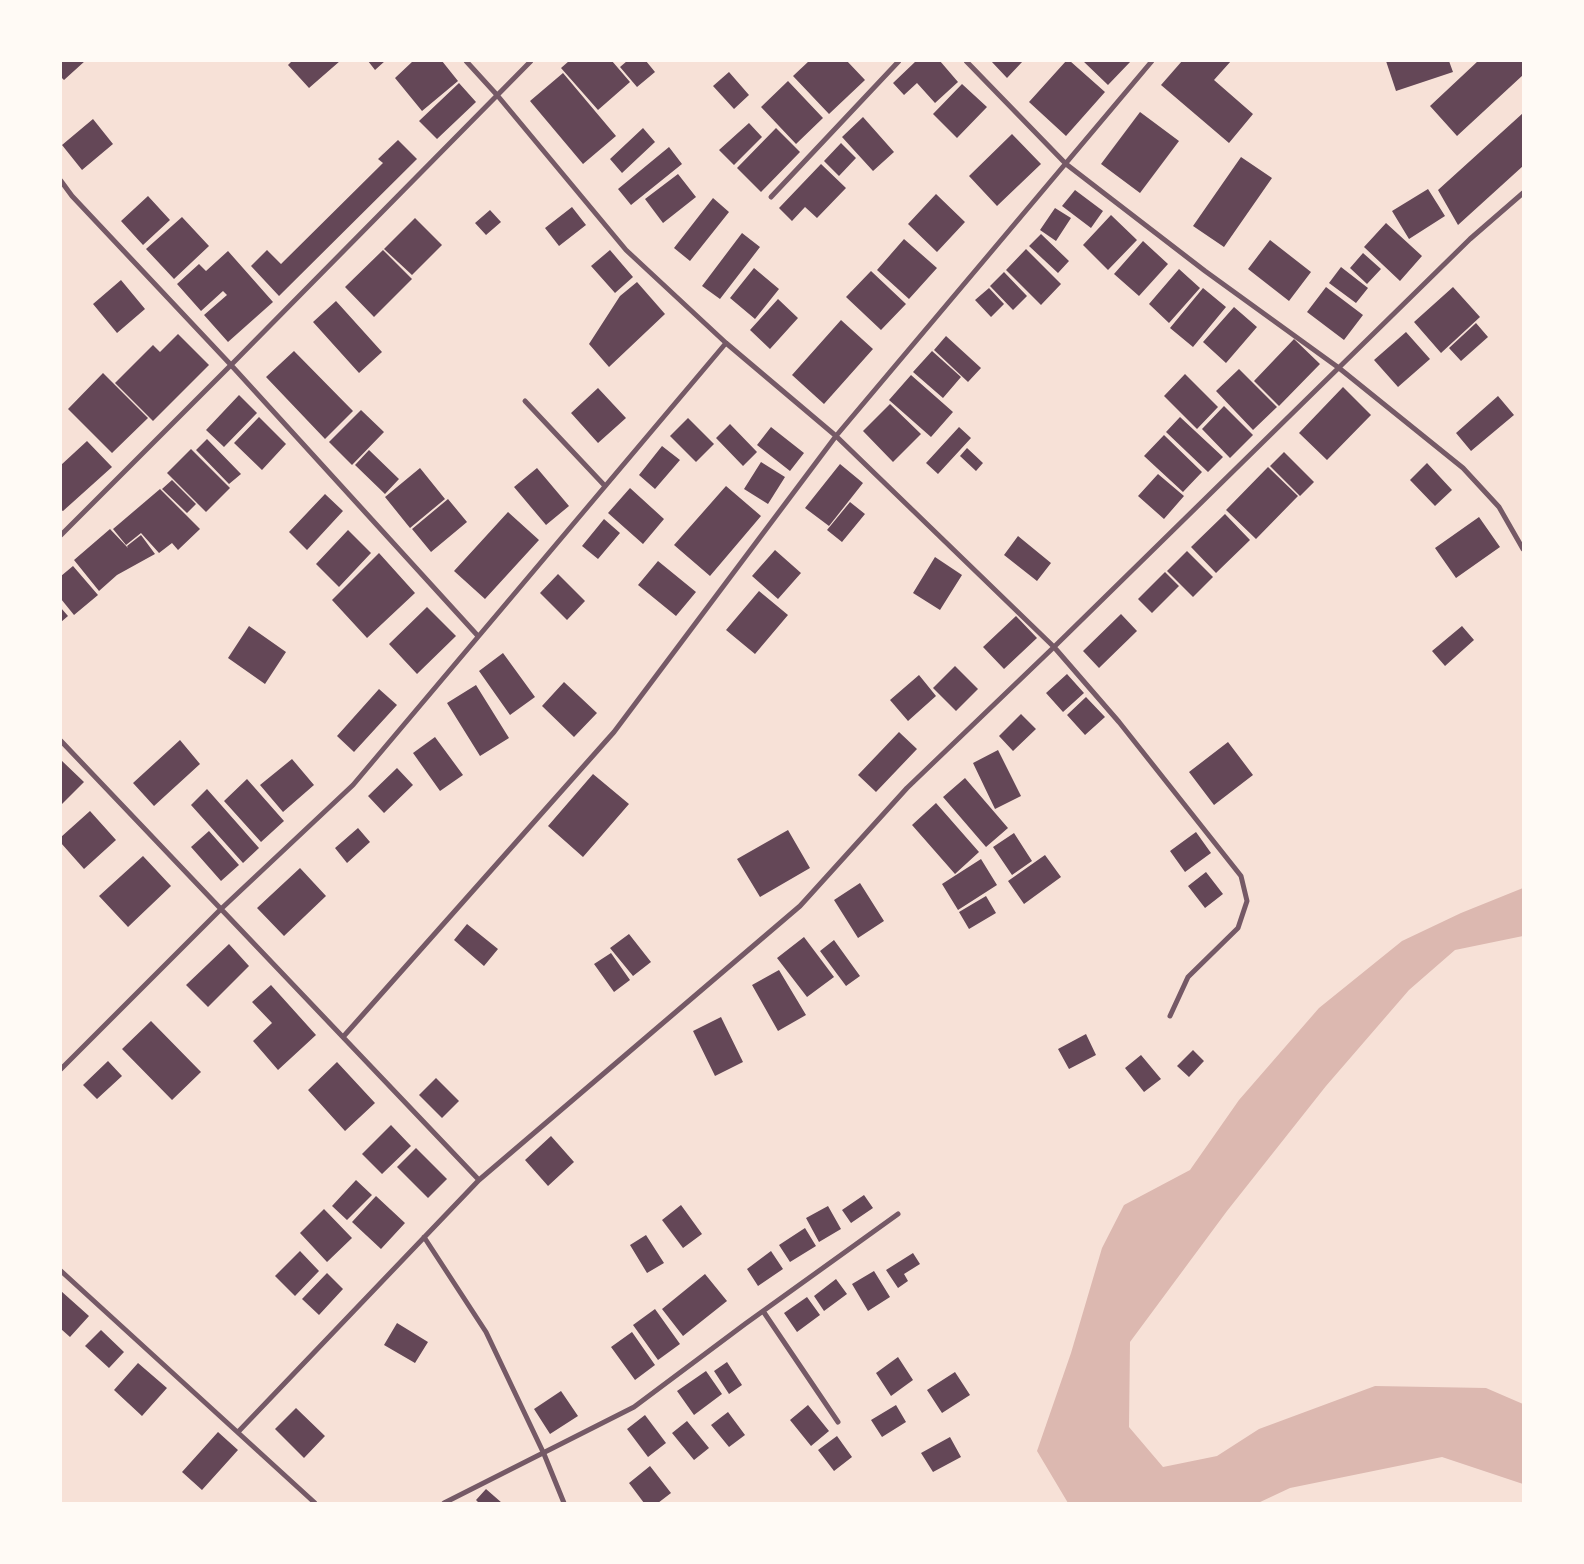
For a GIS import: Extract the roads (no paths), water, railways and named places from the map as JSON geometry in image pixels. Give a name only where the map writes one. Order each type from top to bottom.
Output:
[{"type":"street","points":[[466,61],[626,250],[726,343],[836,436],[1054,647],[1119,722],[1241,876],[1247,900],[1238,928],[1188,977],[1170,1016]]},
{"type":"street","points":[[61,535],[232,366],[531,61]]},
{"type":"street","points":[[771,196],[899,61]]},
{"type":"street","points":[[966,61],[1066,164],[1205,271],[1339,368],[1463,468],[1499,507],[1523,549]]},
{"type":"street","points":[[343,1037],[614,732],[836,436],[1152,61]]},
{"type":"street","points":[[61,181],[72,196],[232,366],[478,636]]},
{"type":"street","points":[[238,1432],[479,1180],[800,906],[907,788],[1054,647],[1470,239],[1523,192]]},
{"type":"street","points":[[61,1069],[220,909],[353,785],[726,343]]},
{"type":"street","points":[[525,400],[605,486]]},
{"type":"street","points":[[61,741],[479,1180]]},
{"type":"street","points":[[444,1503],[634,1407],[898,1214]]},
{"type":"street","points":[[424,1237],[486,1332],[544,1454],[564,1503]]},
{"type":"street","points":[[61,1271],[315,1503]]},
{"type":"street","points":[[763,1311],[838,1422]]}]
